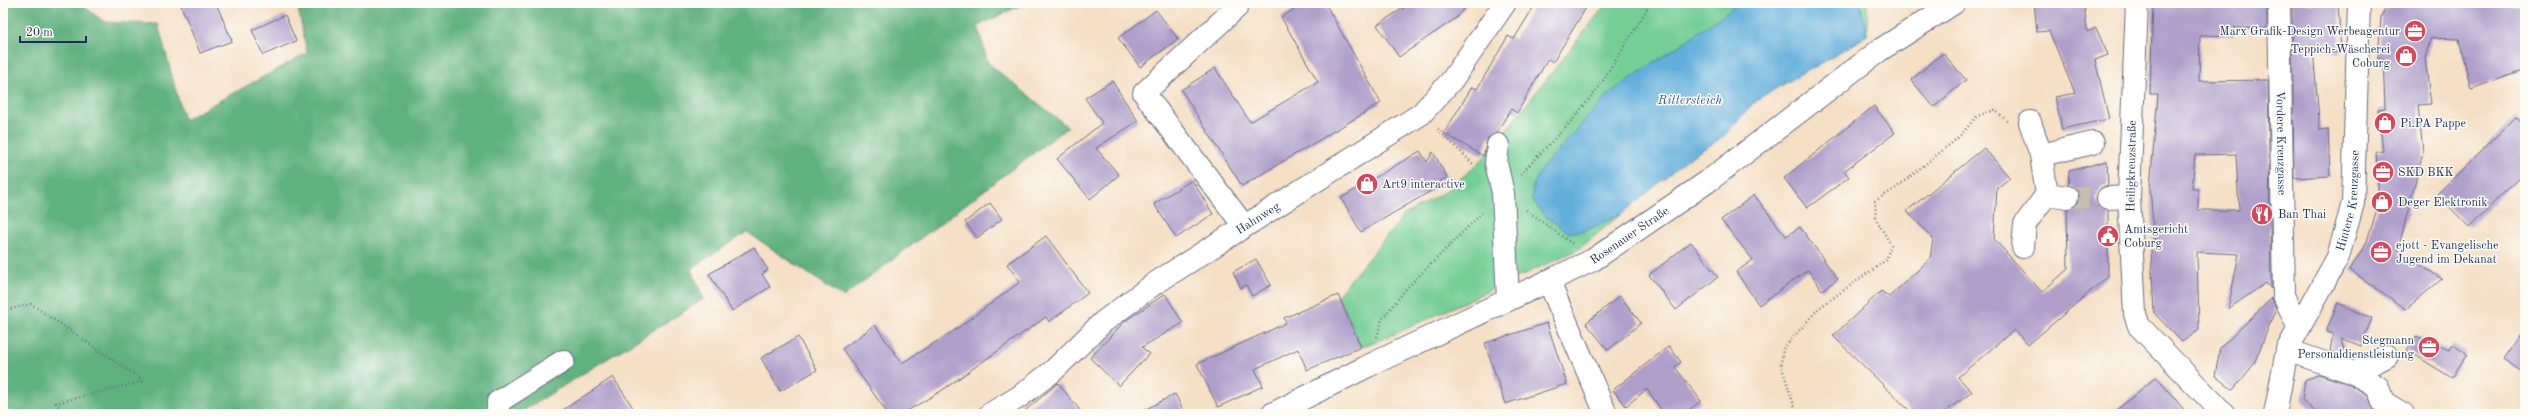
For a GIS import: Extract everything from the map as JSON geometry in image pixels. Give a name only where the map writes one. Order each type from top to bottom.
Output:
[{"type":"street","name":"Hahnweg","points":[[990,414],[1019,397],[1053,371],[1103,322],[1154,284],[1421,114],[1452,80],[1505,3]]},
{"type":"street","name":"Rosenauer Straße","points":[[1272,414],[1305,406],[1508,300],[1593,260],[1707,182],[1880,50],[1954,3]]},
{"type":"street","name":"Heiligkreuzstraße","points":[[2137,3],[2119,198],[2135,314],[2139,326],[2224,414]]},
{"type":"street","name":"Vordere Kreuzgasse","points":[[2279,3],[2284,295],[2298,327]]},
{"type":"street","name":"Hintere Kreuzgasse","points":[[2275,414],[2286,350],[2338,257],[2353,203],[2359,3]]},
{"type":"street","points":[[1238,7],[1144,92],[1244,226]]},
{"type":"street","points":[[2024,247],[2025,224],[2057,195],[2030,122]]},
{"type":"street","points":[[2041,155],[2093,143]]},
{"type":"street","points":[[1498,145],[1496,163],[1503,193],[1508,300]]},
{"type":"street","points":[[1549,282],[1606,414]]},
{"type":"street","points":[[2286,350],[2354,373],[2378,387],[2384,402],[2403,414]]},
{"type":"street","points":[[2354,373],[2387,356]]},
{"type":"street","points":[[498,414],[498,402],[563,361]]},
{"type":"path","points":[[1797,414],[1781,365],[1783,349],[1819,308],[1886,260],[1891,245],[1876,219],[1875,201],[1896,188],[1958,137],[1977,116],[1995,110],[2008,123],[2030,122]]},
{"type":"path","points":[[1421,114],[1476,166]]},
{"type":"path","points":[[1503,193],[1593,260]]},
{"type":"path","points":[[3,311],[31,304],[144,381],[56,403],[65,414]]},
{"type":"green space","points":[[3,3],[79,3],[105,22],[158,24],[184,120],[307,53],[297,3],[1025,3],[978,26],[988,63],[1068,127],[843,297],[747,232],[691,269],[704,299],[518,414],[3,414]]},
{"type":"green space","points":[[1607,3],[1867,3],[1867,35],[1832,57],[1757,99],[1723,137],[1687,159],[1579,249],[1395,334],[1361,347],[1338,295],[1404,215],[1446,191],[1484,158]]},
{"type":"water","name":"Rittersteich","points":[[1737,3],[1860,3],[1867,35],[1832,57],[1757,99],[1723,137],[1687,159],[1623,213],[1589,229],[1570,233],[1546,217],[1532,200],[1533,186],[1542,168],[1611,92],[1722,16]]},
{"type":"building","points":[[180,3],[216,3],[232,41],[200,53]]},
{"type":"building","points":[[1306,3],[1325,3],[1381,103],[1242,186],[1181,90],[1215,68],[1250,122],[1318,82],[1281,17]]},
{"type":"building","points":[[1411,3],[1468,3],[1456,18],[1399,57],[1377,25]]},
{"type":"building","points":[[1536,3],[1589,3],[1553,62],[1548,59],[1517,113],[1511,109],[1496,133],[1488,138],[1483,156],[1444,133],[1472,87],[1477,89],[1508,36],[1514,39]]},
{"type":"building","points":[[2034,3],[2084,3],[2087,32],[2096,28],[2108,55],[2095,60],[2109,119],[2062,129],[2055,97],[2075,93],[2049,31],[2037,32]]},
{"type":"building","points":[[2153,3],[2267,3],[2267,29],[2234,28],[2234,36],[2200,35],[2199,81],[2268,80],[2271,289],[2266,283],[2228,309],[2239,254],[2197,252],[2199,330],[2182,342],[2154,313],[2151,250],[2155,251],[2150,187],[2158,94],[2150,94]],"holes":[[[2236,154],[2239,210],[2198,210],[2198,189],[2192,189],[2195,155]]]},
{"type":"building","points":[[2292,3],[2338,3],[2341,53],[2313,50],[2320,130],[2328,129],[2330,176],[2294,178]]},
{"type":"building","points":[[2393,3],[2525,4],[2525,70],[2471,89],[2459,39],[2431,38],[2425,58],[2431,104],[2418,105],[2423,152],[2398,250],[2442,279],[2406,309],[2350,270],[2367,241],[2379,203],[2376,152],[2383,151],[2378,109],[2385,108],[2383,59],[2378,59],[2381,16],[2387,7]]},
{"type":"building","points":[[1156,10],[1178,39],[1140,67],[1118,38]]},
{"type":"building","points":[[285,15],[296,41],[263,55],[252,30]]},
{"type":"building","points":[[1943,53],[1966,80],[1934,107],[1911,80]]},
{"type":"building","points":[[1112,81],[1138,121],[1096,148],[1119,175],[1090,199],[1057,159],[1102,123],[1085,98]]},
{"type":"building","points":[[1874,106],[1895,133],[1844,171],[1849,177],[1807,208],[1784,178]]},
{"type":"building","points":[[2516,117],[2525,126],[2525,172],[2469,227],[2437,194]]},
{"type":"building","points":[[1984,148],[2010,178],[1997,188],[1994,239],[2042,292],[2068,269],[2067,209],[2076,205],[2079,198],[2075,188],[2068,185],[2069,171],[2107,161],[2108,185],[2101,188],[2096,198],[2098,205],[2108,210],[2108,276],[2028,345],[2014,330],[1958,377],[1972,392],[1942,414],[1913,414],[1833,336],[1881,291],[1889,297],[1930,259],[1933,239],[1907,211]]},
{"type":"building","points":[[1420,151],[1427,162],[1433,152],[1447,177],[1434,185],[1436,188],[1361,232],[1341,198]]},
{"type":"building","points":[[1192,180],[1213,214],[1176,238],[1154,204]]},
{"type":"building","points":[[1754,195],[1786,236],[1800,227],[1838,279],[1822,290],[1808,270],[1759,305],[1736,272],[1753,260],[1721,220]]},
{"type":"building","points":[[990,203],[1002,219],[977,238],[965,222]]},
{"type":"building","points":[[1046,236],[1088,293],[1049,322],[1046,317],[941,391],[902,414],[888,414],[842,349],[875,325],[902,363],[955,330],[1020,282],[1007,264]]},
{"type":"building","points":[[1691,242],[1718,277],[1676,310],[1649,275]]},
{"type":"building","points":[[754,247],[768,270],[762,274],[770,287],[732,311],[709,274]]},
{"type":"building","points":[[1256,259],[1271,285],[1252,296],[1246,285],[1241,288],[1233,272]]},
{"type":"building","points":[[1165,294],[1183,323],[1142,347],[1149,354],[1119,386],[1090,358],[1124,322]]},
{"type":"building","points":[[1338,295],[1361,347],[1307,370],[1298,349],[1255,369],[1263,386],[1218,407],[1197,364],[1286,323],[1284,318]]},
{"type":"building","points":[[1620,296],[1641,323],[1608,350],[1586,323]]},
{"type":"building","points":[[2272,298],[2276,308],[2254,364],[2233,390],[2215,376],[2220,348]]},
{"type":"building","points":[[2338,303],[2372,318],[2361,346],[2341,338],[2348,358],[2330,352],[2333,334],[2326,332]]},
{"type":"building","points":[[1547,323],[1567,384],[1505,404],[1485,343]]},
{"type":"building","points":[[2525,327],[2525,374],[2503,359]]},
{"type":"building","points":[[2416,336],[2449,350],[2452,344],[2467,354],[2452,378],[2407,350]]},
{"type":"building","points":[[798,337],[817,370],[780,391],[761,358]]},
{"type":"building","points":[[1669,346],[1681,362],[1675,367],[1701,401],[1683,414],[1664,414],[1647,389],[1626,406],[1613,390]]},
{"type":"building","points":[[2319,374],[2349,384],[2368,395],[2376,414],[2318,414],[2302,400],[2305,381]]},
{"type":"building","points":[[613,377],[637,414],[557,414]]},
{"type":"building","points":[[2156,377],[2188,414],[2112,414]]},
{"type":"building","points":[[1058,383],[1083,414],[1021,414]]},
{"type":"building","points":[[1175,394],[1185,414],[1137,414]]},
{"type":"tunnel","points":[[2067,197],[2108,198]]},
{"type":"place","name":"Marx Grafik-Design Werbeagentur","points":[[2415,31]]},
{"type":"place","name":"Teppich-Wäscherei Coburg","points":[[2406,56]]},
{"type":"place","name":"Pi.PA Pappe","points":[[2385,123]]},
{"type":"place","name":"SKD BKK","points":[[2383,172]]},
{"type":"place","name":"Art9 interactive","points":[[1367,184]]},
{"type":"place","name":"Deger Elektronik","points":[[2382,202]]},
{"type":"place","name":"Ban Thai","points":[[2262,214]]},
{"type":"place","name":"Amtsgericht Coburg","points":[[2108,236]]},
{"type":"place","name":"ejott - Evangelische Jugend im Dekanat","points":[[2381,252]]},
{"type":"place","name":"Stegmann Personaldienstleistung","points":[[2429,347]]}]
